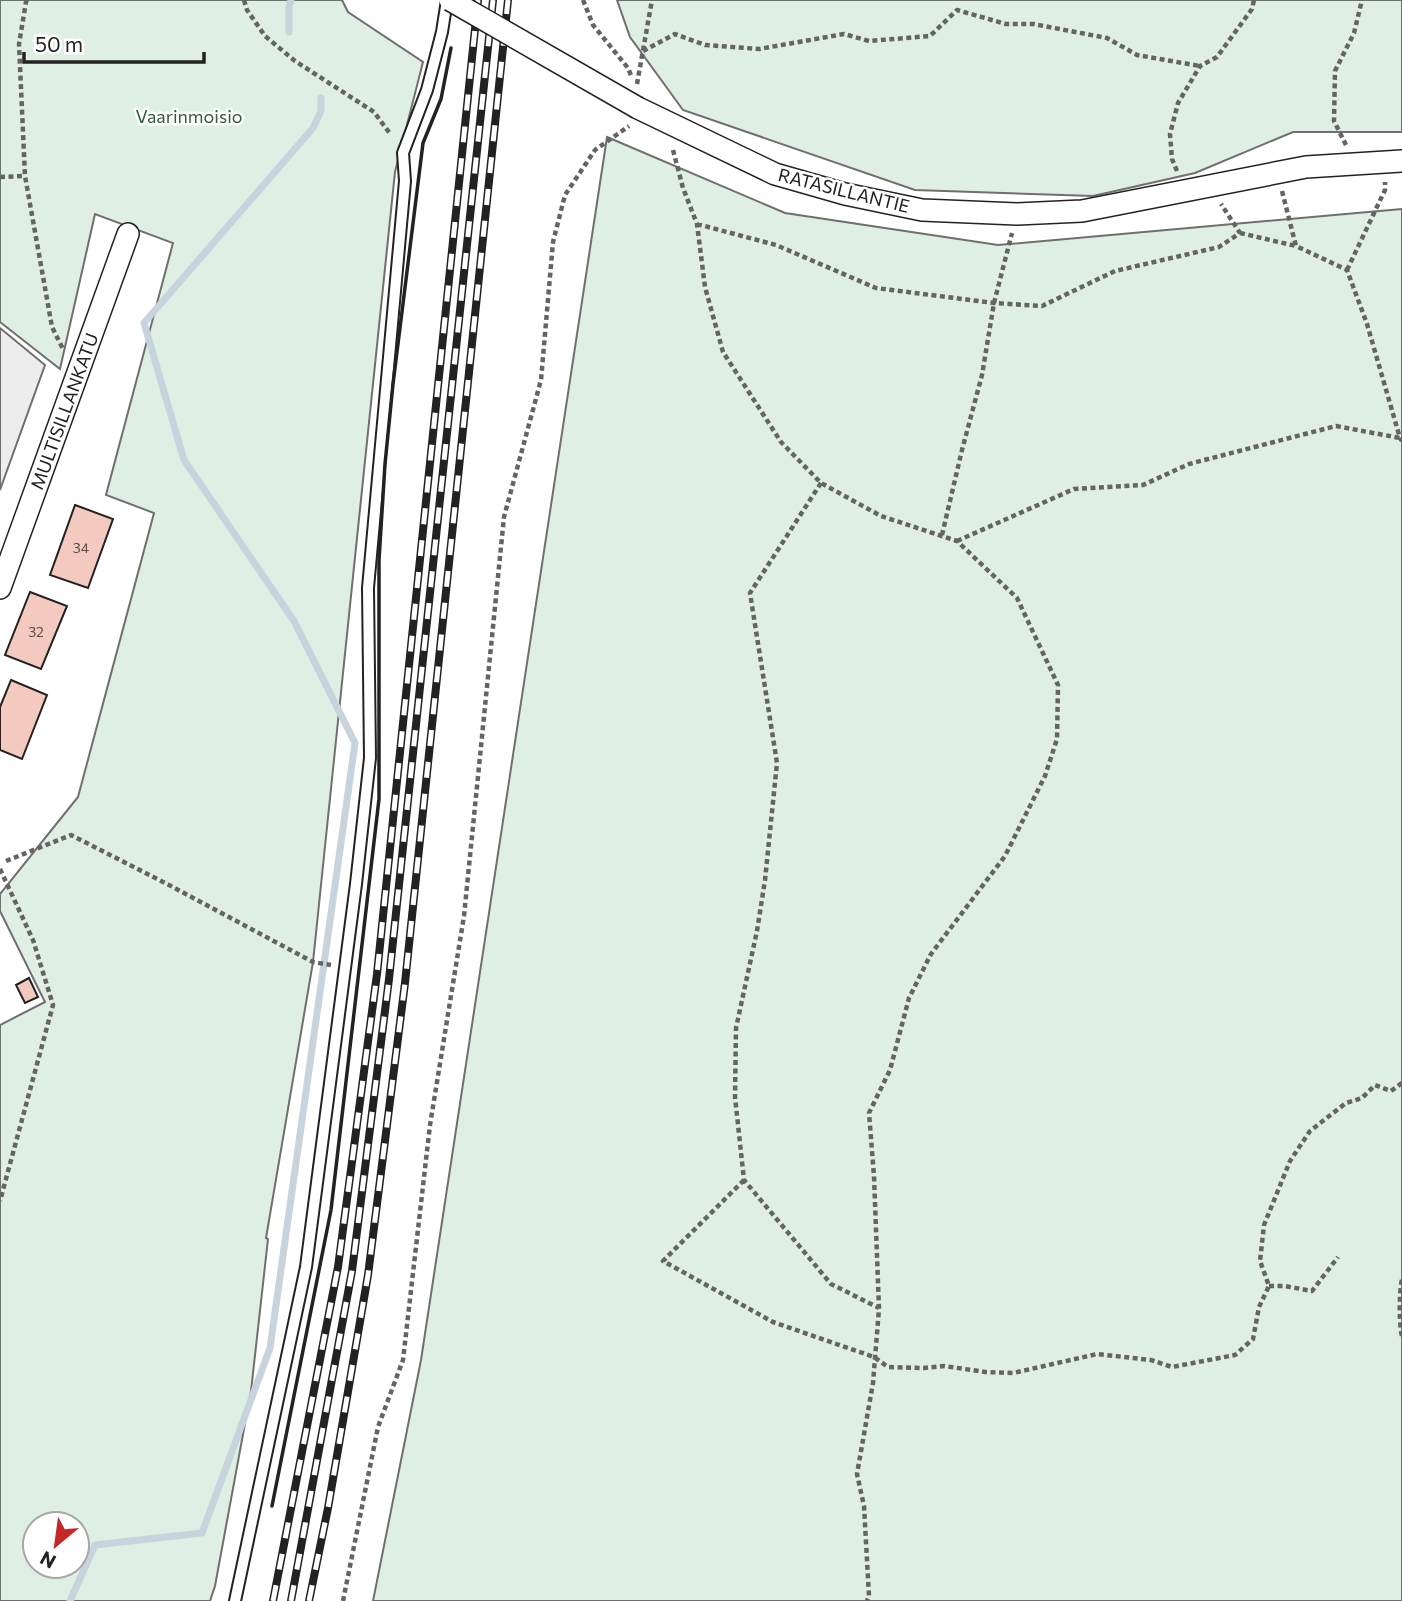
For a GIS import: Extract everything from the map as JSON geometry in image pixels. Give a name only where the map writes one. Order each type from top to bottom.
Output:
[{"type":"street","name":"RATASILLANTIE","points":[[449,0],[637,98],[665,122],[775,174],[845,194],[922,210],[1017,214],[1082,211],[1306,167],[1393,161]]},
{"type":"street","name":"MULTISILLANKATU","points":[[0,588],[128,234]]},
{"type":"lane","points":[[236,1601],[306,1267],[370,758],[368,588],[405,181],[404,153],[427,90],[449,0]]},
{"type":"path","points":[[27,0],[19,44],[25,176],[52,327],[76,375]]},
{"type":"path","points":[[244,0],[247,10],[265,36],[295,61],[374,112],[404,153]]},
{"type":"path","points":[[583,0],[593,25],[628,68],[637,98]]},
{"type":"path","points":[[343,1601],[378,1427],[403,1360],[430,1125],[464,916],[504,517],[541,380],[554,242],[565,195],[595,150],[629,127],[637,98],[652,0]]},
{"type":"path","points":[[957,541],[1074,489],[1143,485],[1189,464],[1336,426],[1401,440],[1367,324],[1347,270],[1296,246],[1240,233],[1204,187],[1182,181],[1172,159],[1170,134],[1178,103],[1200,66],[1217,57],[1252,9],[1254,0]]},
{"type":"path","points":[[1356,163],[1334,121],[1335,71],[1354,33],[1363,0]]},
{"type":"path","points":[[643,51],[675,34],[705,45],[759,49],[844,34],[869,41],[930,36],[957,10],[1006,24],[1033,24],[1107,38],[1138,55],[1200,66]]},
{"type":"path","points":[[665,122],[683,188],[697,224],[705,287],[723,352],[781,442],[821,483],[881,516],[957,541],[1017,598],[1058,685],[1056,739],[1045,776],[1005,856],[931,954],[909,998],[890,1070],[869,1112],[880,1309],[873,1383],[857,1474],[864,1506],[869,1596],[867,1601]]},
{"type":"path","points":[[1347,270],[1385,190],[1393,161]]},
{"type":"path","points":[[1277,172],[1296,246]]},
{"type":"path","points":[[0,177],[25,176]]},
{"type":"path","points":[[942,535],[982,375],[994,303],[1017,214]]},
{"type":"path","points":[[697,224],[776,245],[876,288],[994,303],[1042,306],[1115,271],[1219,247],[1240,233]]},
{"type":"path","points":[[821,483],[750,593],[777,763],[765,880],[736,1028],[735,1097],[744,1180],[831,1284],[880,1309]]},
{"type":"path","points":[[6,861],[71,835],[313,962]]},
{"type":"path","points":[[0,869],[33,940],[53,1005],[0,1201]]},
{"type":"path","points":[[744,1180],[663,1261],[773,1322],[874,1357],[888,1367],[944,1366],[1013,1373],[1097,1354],[1151,1360],[1172,1367],[1235,1355],[1253,1339],[1259,1307],[1269,1286],[1260,1261],[1264,1224],[1290,1161],[1310,1131],[1346,1103],[1363,1098],[1376,1085],[1391,1091],[1402,1083]]},
{"type":"path","points":[[1269,1286],[1311,1291],[1338,1258]]},
{"type":"path","points":[[1402,1280],[1399,1288],[1399,1328],[1402,1336]]},
{"type":"green space","name":"Vaarinmoisio","points":[[0,0],[342,0],[348,12],[423,62],[395,172],[313,962],[266,1238],[251,1391],[210,1601],[0,1601],[0,1025],[45,1002],[0,911],[0,894],[78,797],[154,513],[106,495],[173,243],[95,214],[60,369],[0,322]]},
{"type":"green space","points":[[617,0],[1402,0],[1402,132],[1293,132],[1195,173],[1093,196],[915,190],[683,110],[630,37]]},
{"type":"green space","points":[[607,137],[785,213],[998,245],[1402,209],[1402,1601],[373,1601],[421,1360]]},
{"type":"shaded area","points":[[0,328],[45,365],[0,490]]},
{"type":"building","points":[[75,505],[113,519],[88,588],[50,575]]},
{"type":"building","points":[[30,592],[67,606],[41,669],[5,655]]},
{"type":"building","points":[[11,680],[47,695],[22,759],[0,750],[0,707]]},
{"type":"building","points":[[29,978],[38,997],[25,1003],[16,985]]},
{"type":"waterway","points":[[289,32],[291,0]]},
{"type":"waterway","points":[[70,1601],[95,1545],[202,1533],[270,1348],[355,743],[294,621],[184,460],[144,323],[313,128],[321,111],[321,98]]},
{"type":"railway","points":[[273,1601],[338,1267],[377,974],[478,0]]},
{"type":"railway","points":[[291,1601],[352,1271],[389,979],[493,0]]},
{"type":"railway","points":[[309,1601],[328,1508],[368,1275],[405,983],[508,0]]},
{"type":"wall","points":[[272,1506],[331,1210],[379,799],[379,560],[393,384],[423,143],[441,99],[451,48]]}]
